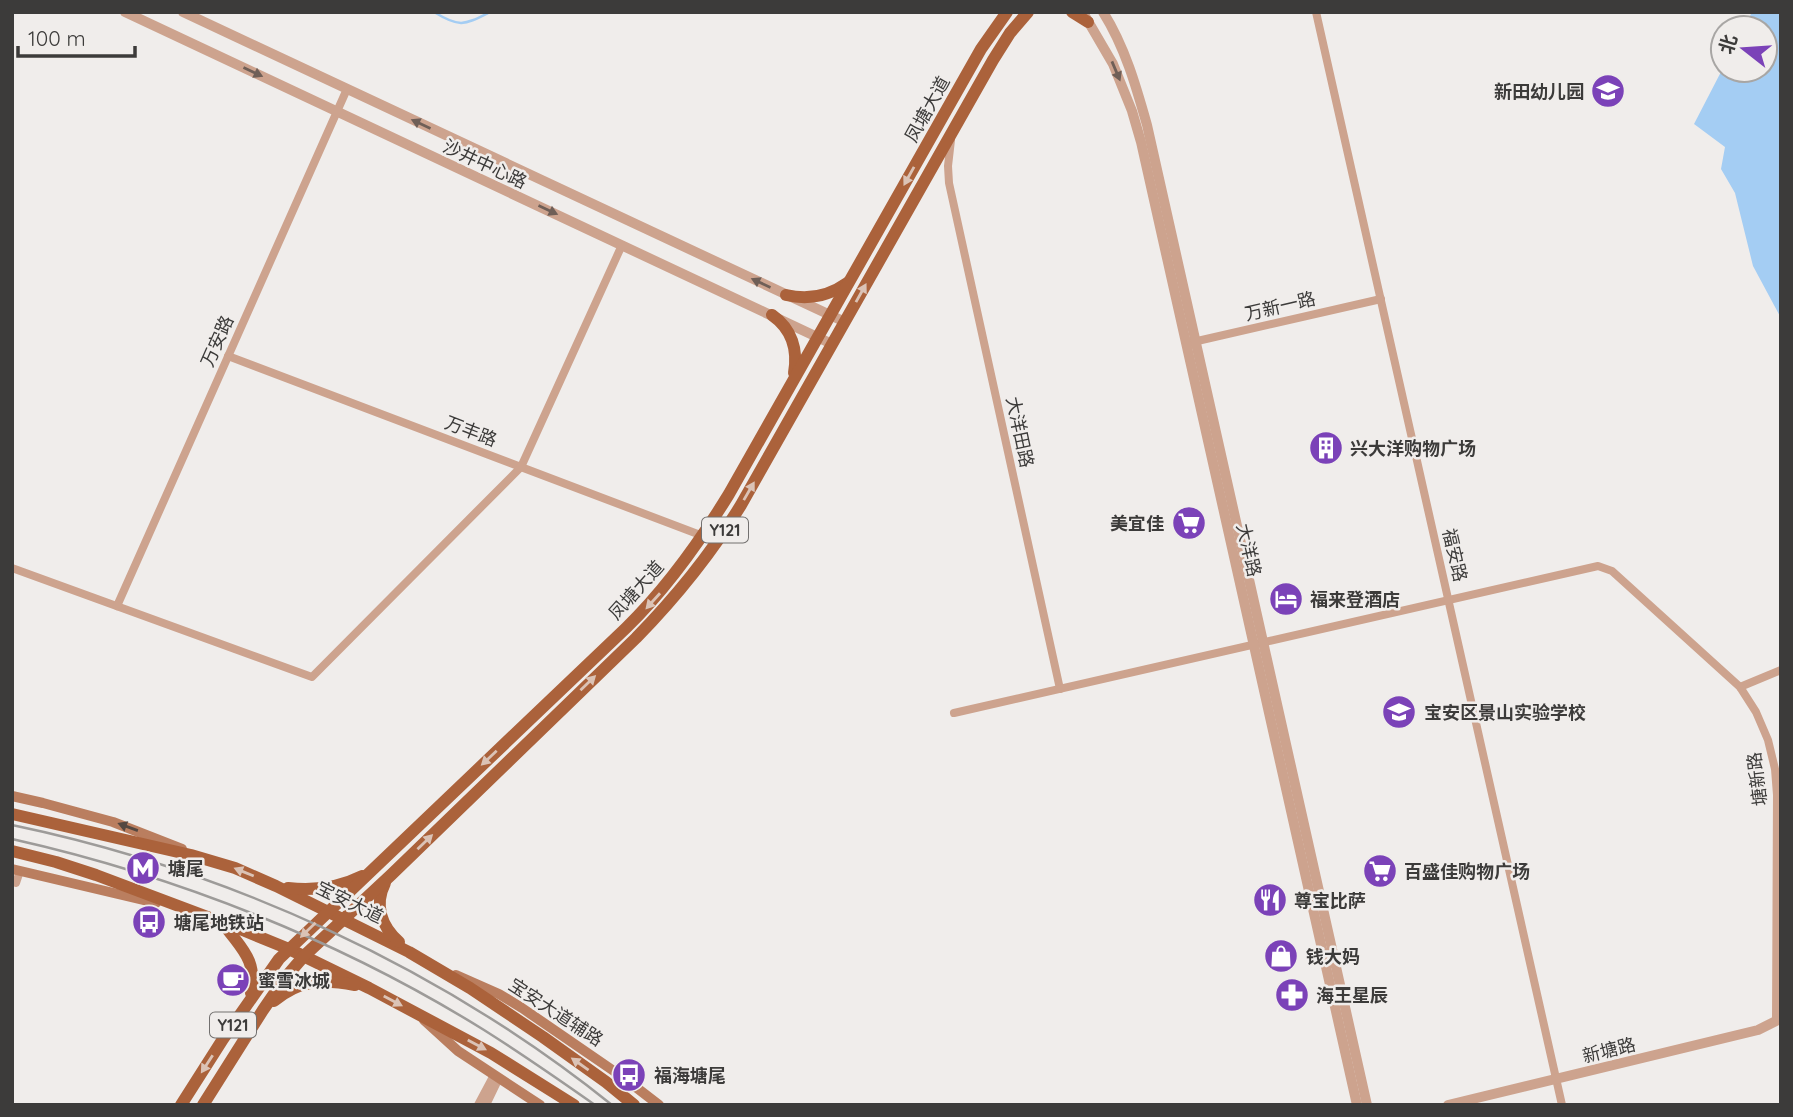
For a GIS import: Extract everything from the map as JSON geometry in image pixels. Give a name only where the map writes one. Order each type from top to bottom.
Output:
[{"type":"main road","name":"凤塘大道","points":[[181,1105],[270,969],[643,611],[673,577],[729,494],[981,49],[1007,12]]},
{"type":"main road","points":[[1072,12],[1085,17]]},
{"type":"main road","name":"凤塘大道","points":[[203,1105],[263,1010],[304,956],[636,638],[688,580],[720,538],[993,60],[1028,14]]},
{"type":"main road","points":[[786,295],[807,297],[827,294],[852,277]]},
{"type":"main road","points":[[772,315],[788,330],[794,346],[795,367],[790,386]]},
{"type":"main road","points":[[12,796],[113,822],[214,861]]},
{"type":"main road","name":"宝安大道","points":[[12,814],[214,861],[276,886],[426,961],[543,1037],[634,1105]]},
{"type":"main road","points":[[12,851],[96,875],[289,949],[491,1052],[574,1105]]},
{"type":"main road","points":[[16,870],[188,910]]},
{"type":"main road","points":[[276,886],[302,889],[329,887],[347,883],[372,870]]},
{"type":"main road","points":[[391,874],[380,897],[381,914],[386,929],[409,952]]},
{"type":"main road","points":[[223,923],[240,943],[251,963],[253,983],[248,1003]]},
{"type":"main road","name":"宝安大道辅路","points":[[426,961],[491,990],[522,1008],[659,1105]]},
{"type":"main road","points":[[263,1010],[280,995],[304,983],[338,982],[369,989]]},
{"type":"main road","points":[[416,1014],[458,1051],[540,1105]]},
{"type":"main road","points":[[223,1039],[239,1049]]},
{"type":"street","name":"沙井中心路","points":[[125,12],[832,344]]},
{"type":"street","name":"沙井中心路","points":[[183,12],[845,322]]},
{"type":"street","name":"大洋路","points":[[1103,12],[1122,50],[1140,101],[1259,643],[1367,1105]]},
{"type":"street","name":"福安路","points":[[1316,12],[1562,1105]]},
{"type":"street","name":"大洋路","points":[[1085,17],[1113,64],[1134,119],[1191,342]]},
{"type":"street","name":"万安路","points":[[117,606],[347,89]]},
{"type":"street","name":"大洋田路","points":[[953,130],[948,158],[949,183],[1060,688]]},
{"type":"street","points":[[925,180],[935,177],[949,183]]},
{"type":"street","points":[[12,568],[312,677],[521,467],[622,245]]},
{"type":"street","name":"万新一路","points":[[1191,342],[1381,299]]},
{"type":"street","name":"万丰路","points":[[228,356],[703,536]]},
{"type":"street","name":"塘新路","points":[[1449,600],[1598,566],[1612,571],[1740,687],[1763,726],[1772,754],[1776,782],[1776,1021]]},
{"type":"street","points":[[954,713],[1449,600]]},
{"type":"street","name":"大洋路","points":[[1259,643],[1357,1105]]},
{"type":"street","points":[[1740,687],[1781,670]]},
{"type":"street","points":[[16,870],[16,883]]},
{"type":"street","name":"新塘路","points":[[1448,1105],[1758,1030],[1776,1021]]},
{"type":"street","points":[[478,1105],[496,1076]]},
{"type":"street","points":[[486,1105],[496,1076]]},
{"type":"water","points":[[1781,12],[1781,318],[1753,266],[1735,193],[1721,169],[1725,147],[1694,124],[1715,84],[1779,84],[1779,14],[1751,14]]},
{"type":"waterway","points":[[434,12],[450,21],[462,23],[490,12]]},
{"type":"railway","points":[[12,825],[93,844],[173,868],[328,930],[404,968],[476,1009],[546,1055],[612,1105]]},
{"type":"railway","points":[[12,839],[74,854],[196,892],[315,940],[429,998],[498,1039],[595,1105]]},
{"type":"place","name":"新田幼儿园","points":[[1608,91]]},
{"type":"place","name":"兴大洋购物广场","points":[[1326,448]]},
{"type":"place","name":"美宜佳","points":[[1189,523]]},
{"type":"place","name":"福来登酒店","points":[[1286,599]]},
{"type":"place","name":"宝安区景山实验学校","points":[[1399,712]]},
{"type":"place","name":"塘尾","points":[[143,868]]},
{"type":"place","name":"百盛佳购物广场","points":[[1380,871]]},
{"type":"place","name":"尊宝比萨","points":[[1270,900]]},
{"type":"place","name":"塘尾地铁站","points":[[149,922]]},
{"type":"place","name":"钱大妈","points":[[1281,956]]},
{"type":"place","name":"蜜雪冰城","points":[[233,980]]},
{"type":"place","name":"海王星辰","points":[[1292,995]]},
{"type":"place","name":"福海塘尾","points":[[629,1075]]}]
